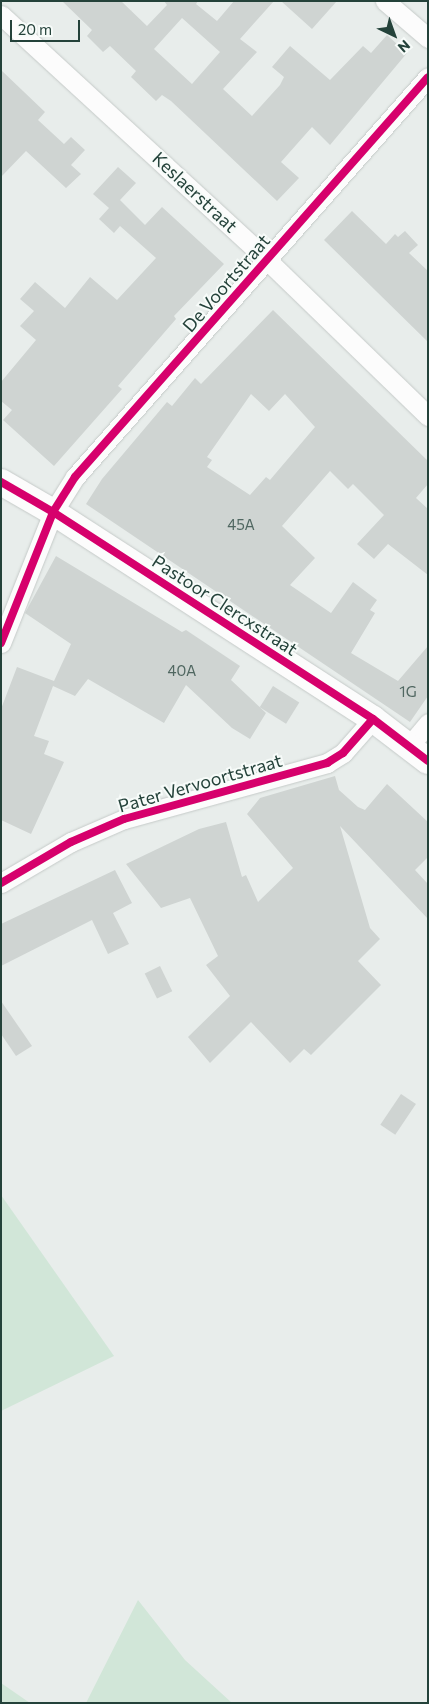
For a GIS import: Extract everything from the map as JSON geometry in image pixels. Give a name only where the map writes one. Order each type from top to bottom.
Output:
[{"type":"street","points":[[385,1],[428,38]]},
{"type":"street","name":"Keslaerstraat","points":[[1,15],[266,259],[428,416]]},
{"type":"street","name":"De Voortstraat","points":[[1,643],[53,512],[75,476],[428,77]]},
{"type":"street","name":"Pastoor Clercxstraat","points":[[1,482],[53,512],[372,719],[419,754]]},
{"type":"street","name":"Pater Vervoortstraat","points":[[1,883],[71,842],[124,819],[327,763],[343,753],[372,719]]},
{"type":"street","points":[[419,754],[428,723]]},
{"type":"green space","points":[[1,1195],[114,1356],[1,1411]]},
{"type":"green space","points":[[138,1600],[185,1660],[232,1703],[86,1703]]},
{"type":"green space","points":[[1,1683],[30,1703],[1,1703]]},
{"type":"building","points":[[62,1],[121,1],[147,26],[167,5],[164,1],[198,1],[196,4],[217,21],[234,1],[274,1],[240,39],[257,52],[223,89],[252,116],[280,85],[284,77],[272,67],[290,46],[330,80],[363,46],[371,53],[387,35],[407,53],[330,145],[312,127],[281,162],[299,178],[277,201],[171,101],[162,95],[156,101],[131,77],[136,71],[110,46],[103,52],[87,36],[92,30]],"holes":[[[182,18],[220,52],[192,84],[154,49]]]},
{"type":"building","points":[[281,1],[337,1],[312,29]]},
{"type":"building","points":[[1,70],[45,112],[38,120],[64,144],[71,137],[85,150],[71,165],[81,174],[66,188],[26,151],[1,177]]},
{"type":"building","points":[[118,167],[136,183],[120,200],[145,225],[162,207],[224,264],[174,316],[176,319],[118,386],[122,389],[54,466],[3,420],[12,410],[1,401],[1,382],[36,340],[20,326],[34,311],[20,299],[35,282],[65,308],[90,277],[117,300],[156,258],[120,226],[114,233],[99,219],[109,208],[93,194]]},
{"type":"building","points":[[352,211],[386,244],[395,234],[398,237],[405,231],[418,245],[409,253],[428,271],[428,342],[324,240]]},
{"type":"building","points":[[273,310],[428,461],[428,484],[416,498],[428,509],[428,575],[388,544],[374,559],[357,544],[384,515],[353,484],[348,489],[330,471],[282,526],[315,558],[290,585],[331,613],[353,582],[377,600],[370,610],[375,613],[351,653],[398,681],[428,646],[428,696],[410,722],[86,504],[102,479],[167,402],[172,406],[195,378],[201,384]],"holes":[[[251,394],[269,411],[285,394],[315,427],[270,480],[266,477],[250,495],[207,467],[212,460],[207,457]]]},
{"type":"building","points":[[56,556],[182,632],[186,630],[240,666],[231,680],[266,713],[250,739],[232,728],[186,685],[164,723],[88,679],[75,696],[53,686],[34,736],[49,741],[44,754],[64,762],[31,834],[1,820],[1,709],[17,667],[54,681],[71,644],[25,613]]},
{"type":"building","points":[[273,686],[299,702],[286,724],[260,707]]},
{"type":"building","points":[[335,776],[339,790],[358,807],[365,810],[387,784],[428,822],[428,857],[415,870],[428,884],[428,919],[340,826],[370,928],[380,939],[358,961],[381,985],[311,1055],[304,1049],[290,1063],[251,1022],[210,1063],[188,1037],[230,996],[206,965],[218,956],[190,898],[161,908],[126,864],[199,829],[226,822],[242,877],[246,875],[258,902],[293,868],[247,814],[260,798]]},
{"type":"building","points":[[115,870],[132,903],[113,913],[129,944],[108,954],[92,920],[1,966],[1,924]]},
{"type":"building","points":[[160,966],[172,991],[157,999],[145,973]]},
{"type":"building","points":[[1,1001],[32,1046],[16,1056],[1,1034]]},
{"type":"building","points":[[401,1094],[416,1104],[395,1135],[380,1125]]},
{"type":"cycle path","points":[[1,643],[53,512],[75,477],[428,77]]},
{"type":"cycle path","points":[[1,482],[53,512],[373,719],[428,761]]},
{"type":"cycle path","points":[[1,883],[71,842],[124,819],[327,763],[343,753],[373,719]]}]
